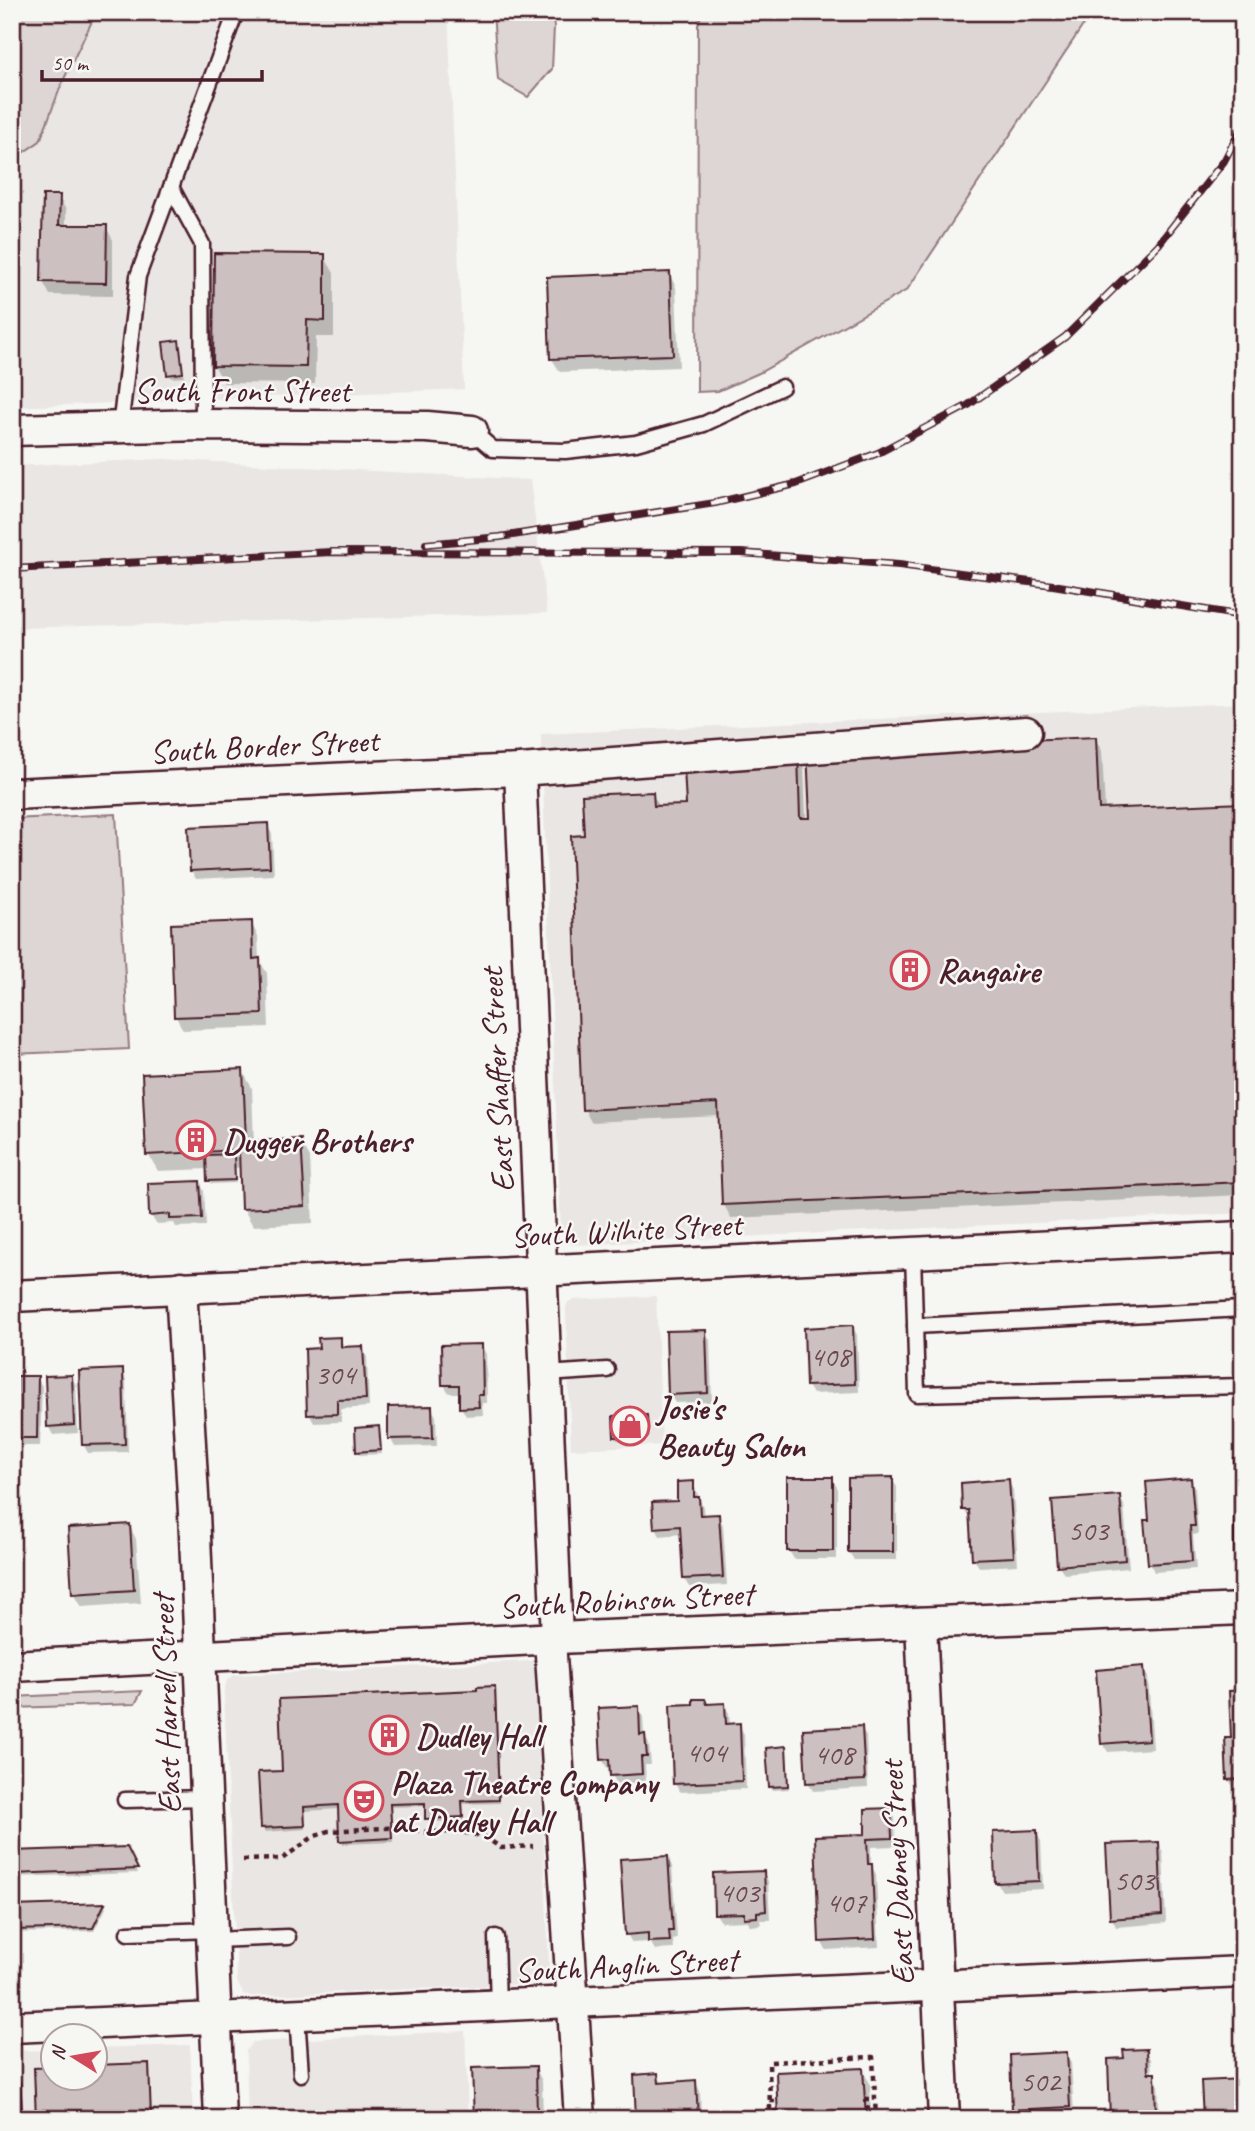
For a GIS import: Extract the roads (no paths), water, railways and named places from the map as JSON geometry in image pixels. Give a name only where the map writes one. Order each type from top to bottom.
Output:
[{"type":"street","name":"South Front Street","points":[[12,430],[203,425],[427,427],[472,431]]},
{"type":"street","name":"South Border Street","points":[[12,794],[520,770],[1026,732]]},
{"type":"street","name":"East Shaffer Street","points":[[520,770],[546,1374],[553,1639],[580,2119]]},
{"type":"street","name":"South Wilhite Street","points":[[12,1296],[1243,1237]]},
{"type":"street","name":"East Harrell Street","points":[[181,1286],[220,2119]]},
{"type":"street","name":"South Robinson Street","points":[[12,1666],[1243,1609]]},
{"type":"street","name":"East Dabney Street","points":[[921,1623],[944,2119]]},
{"type":"street","name":"South Anglin Street","points":[[12,2027],[1243,1972]]},
{"type":"lane","points":[[120,428],[138,276],[236,12]]},
{"type":"lane","points":[[171,187],[202,244],[203,425]]},
{"type":"lane","points":[[472,431],[493,449],[565,451],[636,443],[705,424],[782,387]]},
{"type":"lane","points":[[913,1252],[917,1394],[1243,1385]]},
{"type":"lane","points":[[915,1326],[1243,1309]]},
{"type":"lane","points":[[546,1374],[607,1370]]},
{"type":"lane","points":[[125,1800],[206,1798]]},
{"type":"lane","points":[[128,1933],[288,1937]]},
{"type":"lane","points":[[496,1937],[498,2007]]},
{"type":"lane","points":[[297,2015],[300,2074]]},
{"type":"lane","points":[[12,2086],[14,2119]]},
{"type":"railway","points":[[426,544],[500,537],[715,503],[796,484],[878,453],[967,406],[1065,337],[1158,245],[1224,161],[1243,125]]},
{"type":"railway","points":[[12,569],[332,552],[741,553],[899,565],[1053,585],[1243,616]]},
{"type":"place","name":"Rangaire","points":[[910,970]]},
{"type":"place","name":"Dugger Brothers","points":[[196,1140]]},
{"type":"place","name":"Josie's Beauty Salon","points":[[630,1426]]},
{"type":"place","name":"Dudley Hall","points":[[389,1735]]},
{"type":"place","name":"Plaza Theatre Company at Dudley Hall","points":[[364,1801]]}]
